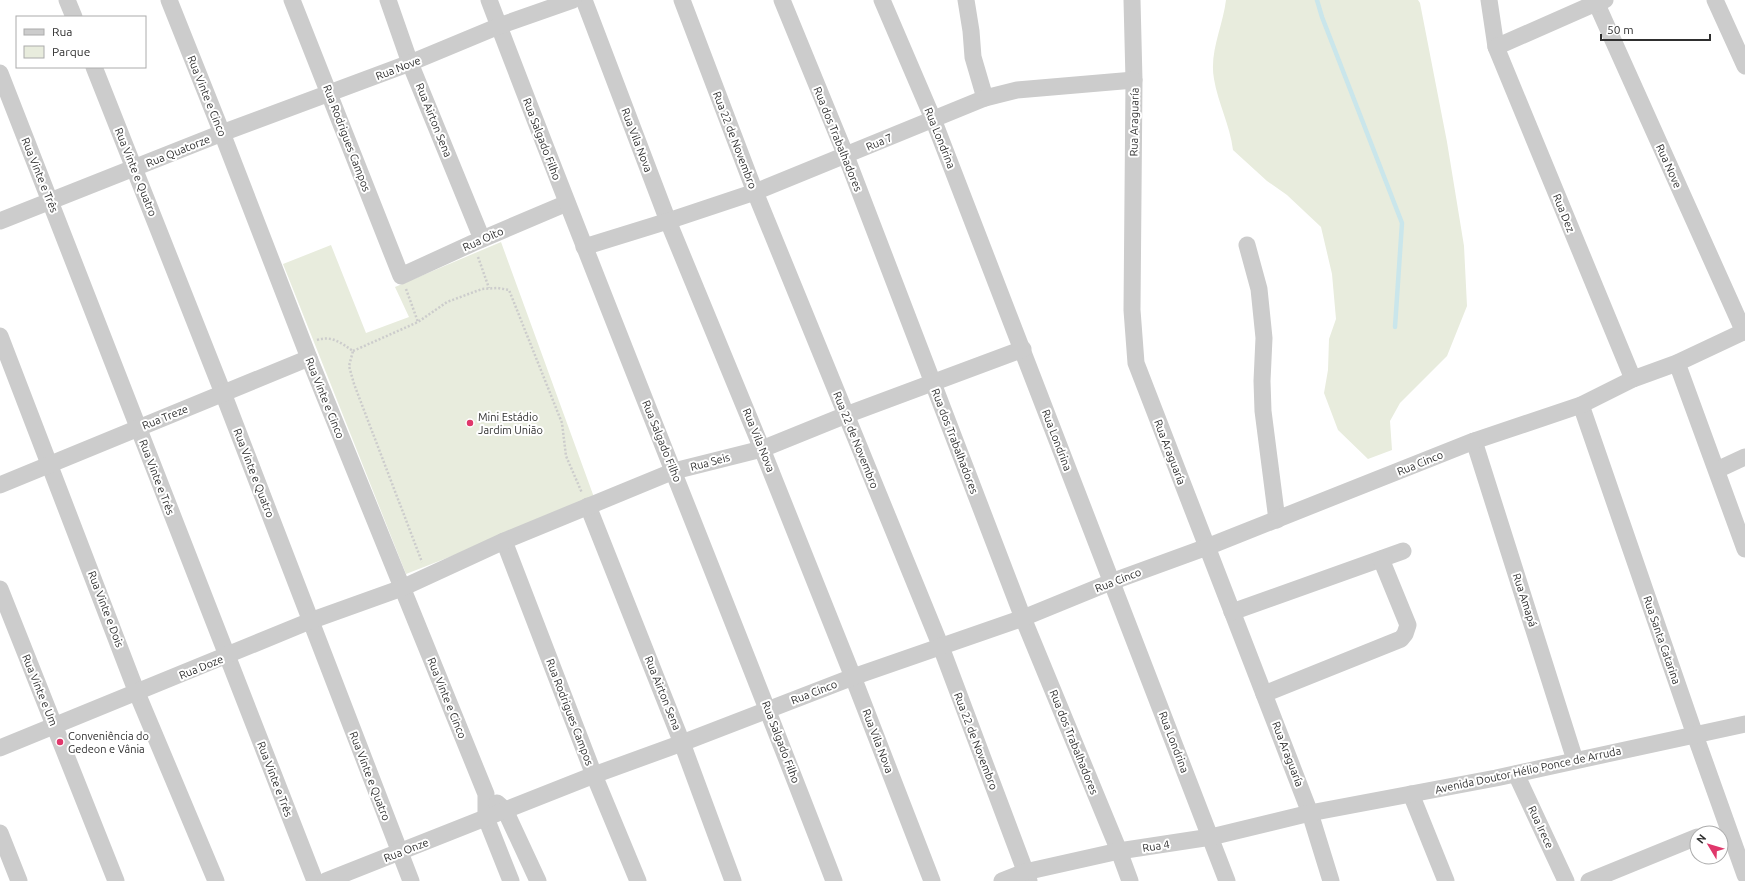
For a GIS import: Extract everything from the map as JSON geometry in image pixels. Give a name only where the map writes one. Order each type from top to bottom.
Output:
[{"type":"street","points":[[67,0],[74,16]]},
{"type":"street","name":"Rua Vinte e Cinco","points":[[169,0],[306,351],[486,794],[486,818],[511,881]]},
{"type":"street","name":"Rua Rodrigues Campos","points":[[292,0],[401,276]]},
{"type":"street","name":"Rua Airton Sena","points":[[388,0],[477,241]]},
{"type":"street","name":"Rua Salgado Filho","points":[[489,0],[584,247],[768,710],[834,881]]},
{"type":"street","name":"Rua Nove","points":[[222,133],[410,63],[499,26],[573,0]]},
{"type":"street","name":"Rua Vila Nova","points":[[584,0],[668,221],[762,449],[932,881]]},
{"type":"street","name":"Rua 22 de Novembro","points":[[682,0],[755,192],[941,647],[1027,876]]},
{"type":"street","name":"Rua dos Trabalhadores","points":[[782,0],[846,156],[1023,618],[1130,881]]},
{"type":"street","name":"Rua Londrina","points":[[882,0],[933,119],[1228,881]]},
{"type":"street","points":[[966,0],[971,31],[973,58],[985,98]]},
{"type":"street","name":"Rua Araguaría","points":[[1132,0],[1134,80],[1132,310],[1136,363],[1310,813],[1331,881]]},
{"type":"street","name":"Rua Dez","points":[[1489,0],[1496,47],[1633,379]]},
{"type":"street","points":[[1715,0],[1745,66]]},
{"type":"street","points":[[1496,47],[1599,1]]},
{"type":"street","name":"Rua Nove","points":[[1599,1],[1744,332]]},
{"type":"street","name":"Rua Vinte e Quatro","points":[[94,68],[223,393],[411,881]]},
{"type":"street","name":"Rua Vinte e Três","points":[[0,73],[315,881]]},
{"type":"street","name":"Rua 7","points":[[584,247],[755,192],[985,98],[1017,90],[1134,80]]},
{"type":"street","name":"Rua Quatorze","points":[[0,221],[222,133]]},
{"type":"street","name":"Rua Oito","points":[[401,276],[477,241],[567,203]]},
{"type":"street","points":[[1247,245],[1259,289],[1264,338],[1262,381],[1263,411],[1277,520]]},
{"type":"street","name":"Rua Cinco","points":[[486,818],[594,775],[682,743],[853,677],[1023,618],[1111,582],[1277,520],[1474,441],[1581,405],[1633,379],[1677,363],[1744,332]]},
{"type":"street","name":"Rua Vinte e Dois","points":[[0,336],[51,464],[137,693],[216,881]]},
{"type":"street","name":"Rua Seis","points":[[402,588],[504,541],[674,472],[762,449],[1023,349]]},
{"type":"street","name":"Rua Treze","points":[[0,485],[223,393],[306,351]]},
{"type":"street","points":[[1677,363],[1745,549]]},
{"type":"street","name":"Rua Santa Catarina","points":[[1581,405],[1745,875]]},
{"type":"street","name":"Rua Amapá","points":[[1474,441],[1575,760]]},
{"type":"street","points":[[1717,470],[1745,457]]},
{"type":"street","name":"Rua Airton Sena","points":[[588,506],[682,743],[733,881]]},
{"type":"street","name":"Rua Rodrigues Campos","points":[[504,541],[594,775],[638,881]]},
{"type":"street","points":[[1232,612],[1403,551]]},
{"type":"street","points":[[1264,694],[1401,639],[1405,634],[1408,625],[1381,559]]},
{"type":"street","name":"Rua Doze","points":[[0,748],[310,621],[402,588]]},
{"type":"street","name":"Rua Vinte e Um","points":[[0,589],[116,881]]},
{"type":"street","name":"Avenida Doutor Hélio Ponce de Arruda","points":[[1310,813],[1516,774],[1745,724]]},
{"type":"street","name":"Rua Irece","points":[[1516,774],[1566,881]]},
{"type":"street","name":"Rua Vinte e Cinco","points":[[486,794],[506,810],[538,881]]},
{"type":"street","points":[[1411,794],[1446,881]]},
{"type":"street","name":"Rua 4","points":[[1002,881],[1027,876],[1119,851],[1211,837],[1310,813]]},
{"type":"street","name":"Rua Onze","points":[[326,881],[486,818]]},
{"type":"street","points":[[0,833],[19,881]]},
{"type":"street","points":[[1589,881],[1689,840]]},
{"type":"path","points":[[477,241],[489,288]]},
{"type":"path","points":[[401,276],[418,322]]},
{"type":"path","points":[[353,351],[418,322],[448,302],[482,289],[498,288],[508,290],[513,298],[562,423],[566,456],[588,506]]},
{"type":"path","points":[[306,351],[324,337],[334,339],[353,351]]},
{"type":"path","points":[[353,351],[349,366],[354,384],[428,576]]},
{"type":"green space","points":[[1226,0],[1418,0],[1420,3],[1447,142],[1464,246],[1467,306],[1447,356],[1400,403],[1390,421],[1392,450],[1368,459],[1338,430],[1324,393],[1328,370],[1329,339],[1336,319],[1332,274],[1321,227],[1287,195],[1267,181],[1233,150],[1216,88],[1213,69],[1213,59]]},
{"type":"green space","points":[[501,242],[595,500],[406,574],[283,264],[331,245],[366,333],[409,317],[395,287]]},
{"type":"waterway","points":[[1317,0],[1322,17],[1402,223],[1395,327]]},
{"type":"place","name":"Mini Estádio Jardim União","points":[[470,423]]},
{"type":"place","name":"Conveniência do Gedeon e Vânia","points":[[60,742]]}]
